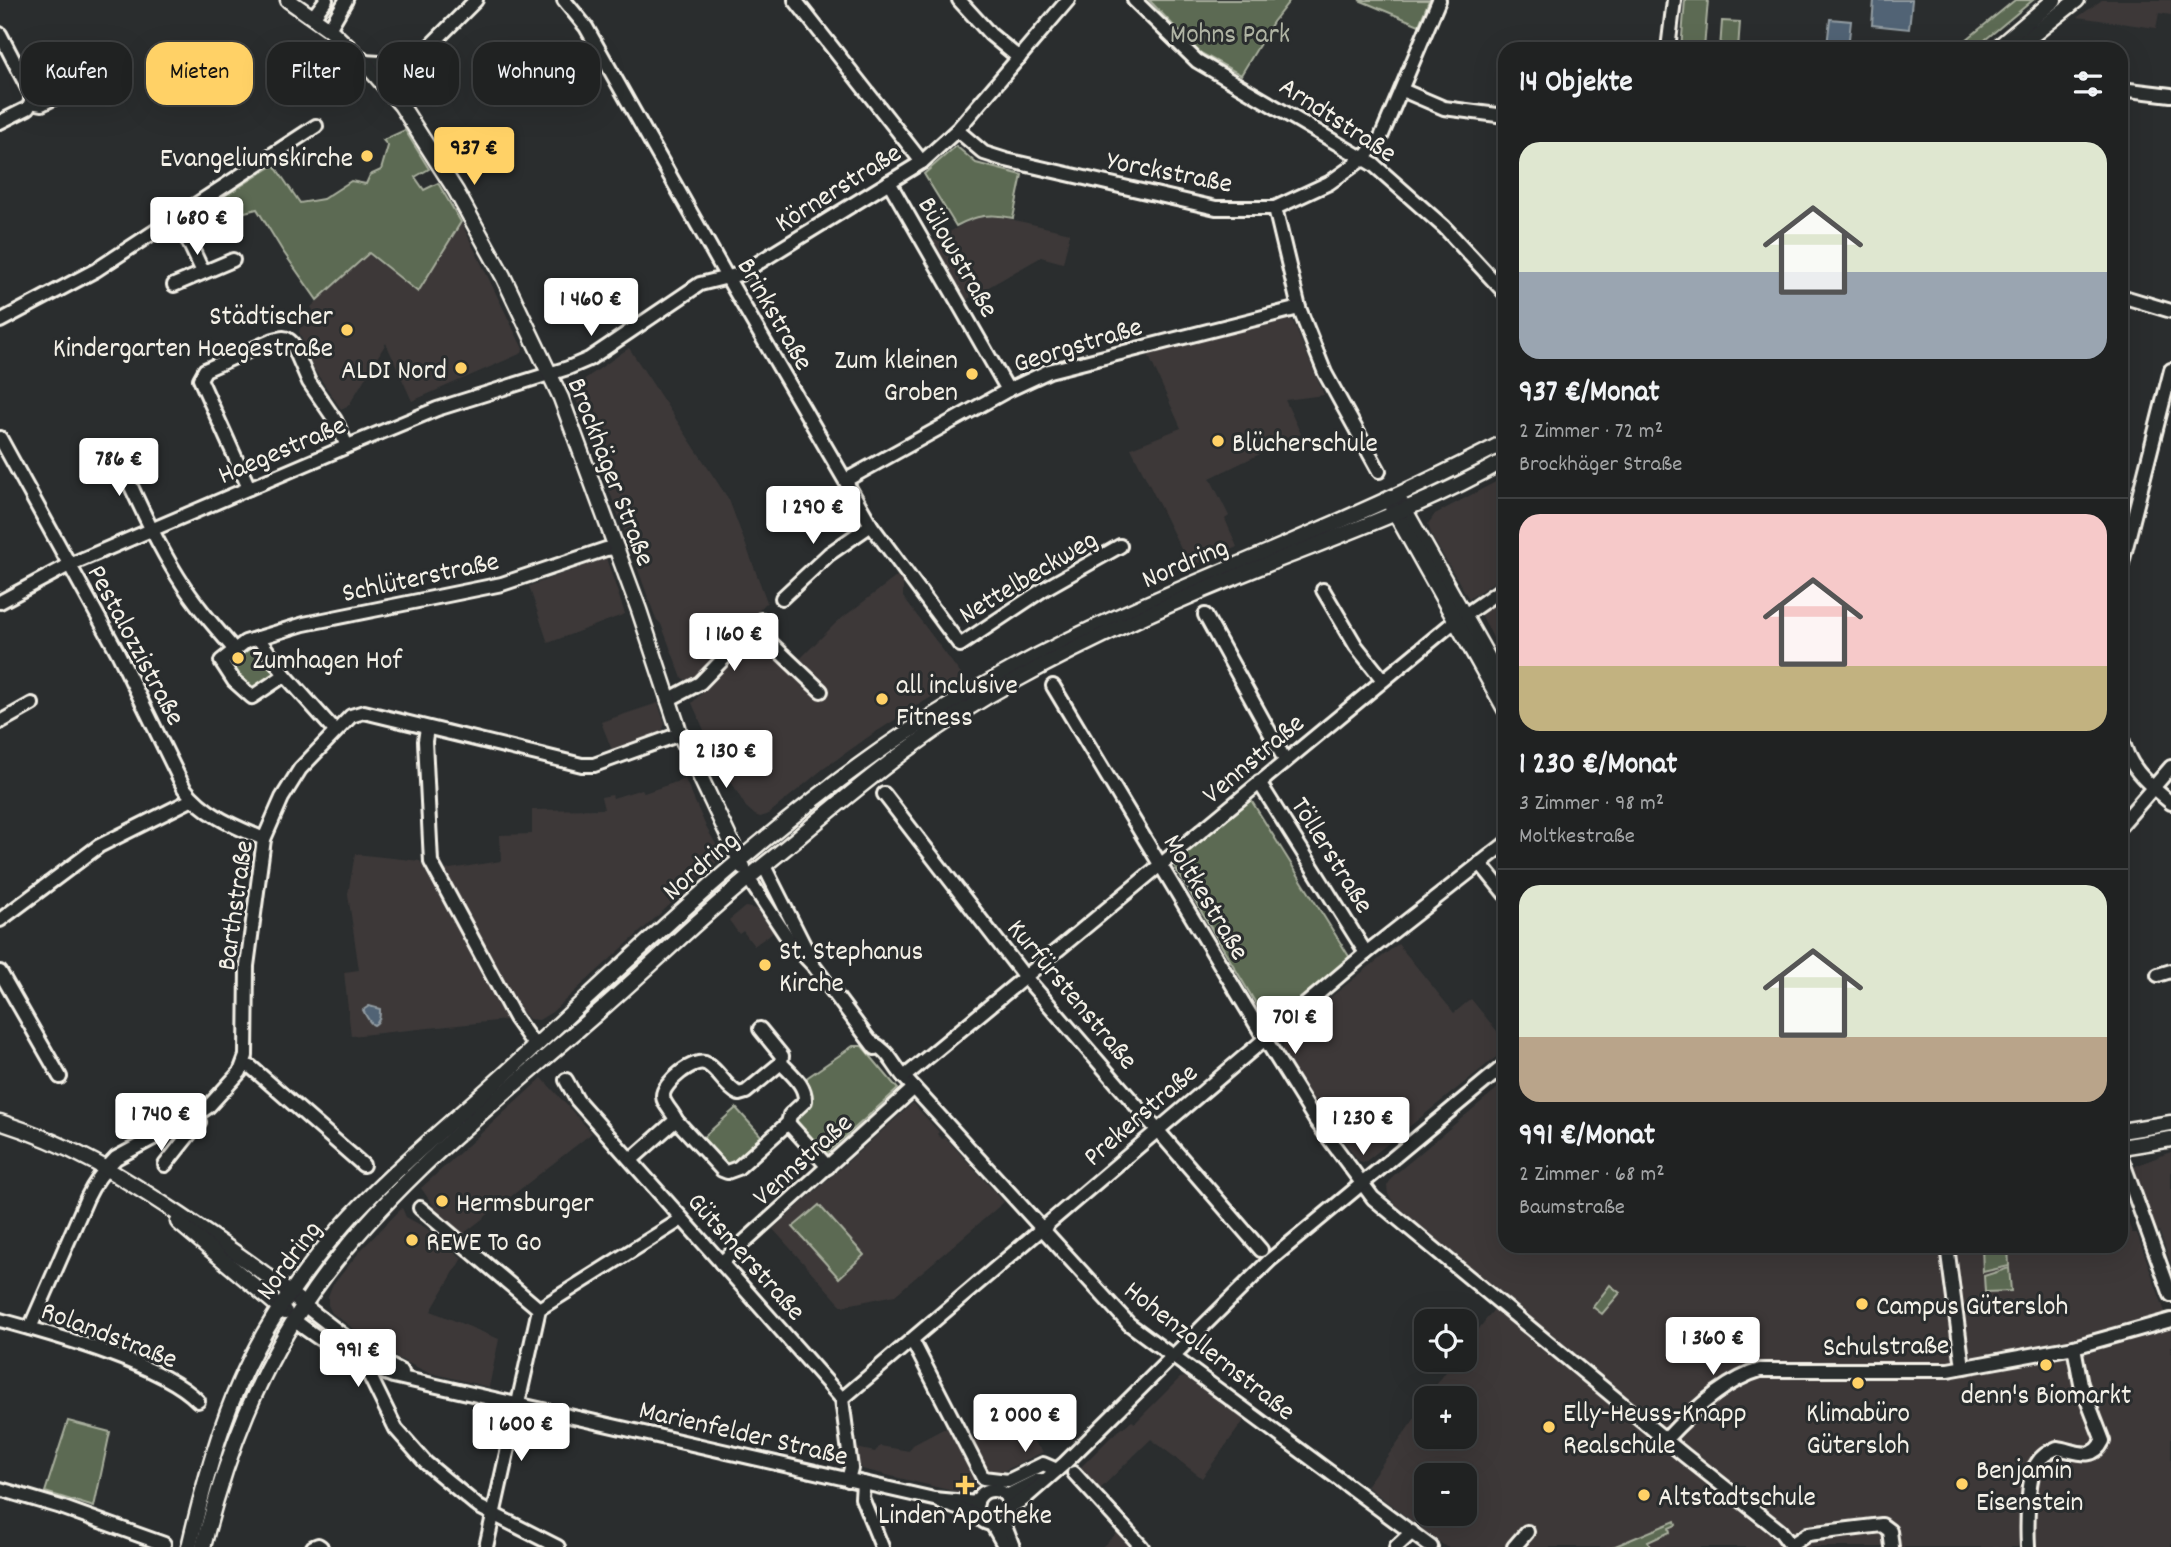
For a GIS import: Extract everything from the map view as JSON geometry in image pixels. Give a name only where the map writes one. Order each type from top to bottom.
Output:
[{"type":"main road","name":"Brockhäger Straße","points":[[288,0],[343,42]]},
{"type":"main road","points":[[2004,42],[2054,0]]},
{"type":"main road","points":[[2024,42],[2077,0]]},
{"type":"main road","name":"Brockhäger Straße","points":[[364,62],[378,78]]},
{"type":"main road","name":"Brockhäger Straße","points":[[401,105],[456,191],[550,373],[617,548],[680,734],[739,860]]},
{"type":"main road","name":"Nordring","points":[[189,1547],[204,1482],[226,1415],[262,1338],[321,1251],[371,1195],[739,860],[876,753],[937,713],[1008,672],[1122,615],[1392,497],[1498,445]]},
{"type":"main road","name":"Nordring","points":[[203,1547],[239,1428],[254,1392],[294,1320],[360,1230],[461,1131],[748,878],[920,738],[1013,681],[1126,624],[1196,593],[1401,513],[1498,464]]},
{"type":"main road","points":[[1392,497],[1460,617],[1498,677]]},
{"type":"main road","points":[[1460,617],[1498,695]]},
{"type":"main road","points":[[755,847],[764,866]]},
{"type":"main road","name":"Hohenzollernstraße","points":[[739,860],[748,878]]},
{"type":"main road","name":"Marienfelder Straße","points":[[0,1122],[41,1135],[107,1167],[203,1230],[304,1305]]},
{"type":"main road","points":[[2128,1130],[2171,1123]]},
{"type":"main road","points":[[2128,1146],[2171,1139]]},
{"type":"main road","name":"Marienfelder Straße","points":[[143,1190],[294,1320]]},
{"type":"street","points":[[313,17],[326,0]]},
{"type":"street","points":[[329,29],[346,0]]},
{"type":"street","points":[[432,42],[476,0]]},
{"type":"street","name":"Brinkstraße","points":[[564,0],[586,27],[871,525],[960,645]]},
{"type":"street","name":"Bülowstraße","points":[[795,0],[922,162]]},
{"type":"street","points":[[959,0],[990,34],[1019,58]]},
{"type":"street","name":"Körnerstraße","points":[[550,373],[589,359],[700,284],[740,274],[922,162],[957,131],[1068,0]]},
{"type":"street","name":"Arndtstraße","points":[[1134,0],[1197,61],[1364,158],[1444,227],[1498,285]]},
{"type":"street","name":"Yorckstraße","points":[[957,131],[984,153],[1006,160],[1216,208],[1275,208],[1329,183],[1364,158],[1381,137],[1439,0]]},
{"type":"street","points":[[1669,42],[1674,0]]},
{"type":"street","points":[[0,34],[21,75]]},
{"type":"street","points":[[364,62],[378,63]]},
{"type":"street","points":[[1402,90],[1444,108],[1498,115]]},
{"type":"street","points":[[2128,90],[2171,95]]},
{"type":"street","points":[[0,122],[30,105]]},
{"type":"street","points":[[0,321],[96,270],[316,126]]},
{"type":"street","name":"Bülowstraße","points":[[889,182],[1008,390]]},
{"type":"street","points":[[1275,208],[1299,308],[1325,373],[1379,471]]},
{"type":"street","points":[[177,217],[203,272]]},
{"type":"street","points":[[174,285],[233,260]]},
{"type":"street","points":[[2128,298],[2171,311]]},
{"type":"street","name":"Georgstraße","points":[[846,480],[1008,390],[1049,371],[1299,308]]},
{"type":"street","points":[[249,488],[200,379],[205,370],[271,341],[282,337],[288,338],[292,343],[309,382],[335,420],[347,446]]},
{"type":"street","points":[[2128,539],[2171,370]]},
{"type":"street","name":"Haegestraße","points":[[0,602],[69,565],[347,446],[437,409],[550,373]]},
{"type":"street","name":"Pestalozzistraße","points":[[0,438],[118,653],[184,788],[216,819],[264,839]]},
{"type":"street","points":[[115,452],[178,578],[234,649],[221,664],[252,697],[285,675]]},
{"type":"street","points":[[782,598],[829,554],[871,525]]},
{"type":"street","name":"Nettelbeckweg","points":[[960,645],[1044,589],[1120,547]]},
{"type":"street","name":"Schlüterstraße","points":[[234,649],[258,638],[340,616],[502,584],[606,549],[617,548]]},
{"type":"street","points":[[1323,590],[1356,646],[1383,680]]},
{"type":"street","name":"Vennstraße","points":[[901,1074],[1162,865],[1460,617],[1498,592]]},
{"type":"street","name":"Töllerstraße","points":[[1205,615],[1285,760]]},
{"type":"street","points":[[667,700],[688,692],[700,683],[758,624],[821,691]]},
{"type":"street","points":[[258,638],[285,675],[335,731]]},
{"type":"street","name":"Moltkestraße","points":[[1053,687],[1265,1039],[1316,1121],[1361,1184],[1381,1207],[1780,1531],[1791,1546]]},
{"type":"street","points":[[0,722],[32,704]]},
{"type":"street","name":"Barthstraße","points":[[244,1065],[247,966],[264,839],[290,783],[351,716],[364,712],[582,765],[594,765],[680,734]]},
{"type":"street","points":[[427,728],[425,741],[431,862],[515,1018],[535,1046]]},
{"type":"street","points":[[2128,759],[2153,788],[2171,803]]},
{"type":"street","points":[[2128,817],[2171,767]]},
{"type":"street","name":"Töllerstraße","points":[[1259,782],[1366,953]]},
{"type":"street","name":"Kurfürstenstraße","points":[[884,794],[1025,977],[1261,1250]]},
{"type":"street","points":[[0,920],[99,846],[193,799]]},
{"type":"street","name":"Prekerstraße","points":[[842,1399],[1366,953],[1498,849]]},
{"type":"street","points":[[1483,861],[1498,884]]},
{"type":"street","name":"Hohenzollernstraße","points":[[764,866],[813,965]]},
{"type":"street","name":"Hohenzollernstraße","points":[[748,878],[789,940],[813,965],[873,1043],[882,1048],[897,1064],[901,1074],[1129,1324],[1430,1547]]},
{"type":"street","points":[[2158,975],[2171,971]]},
{"type":"street","points":[[0,972],[60,1077]]},
{"type":"street","points":[[760,1029],[782,1056],[781,1063],[746,1092],[739,1094],[731,1090],[707,1064],[698,1062],[665,1087],[662,1094],[676,1120],[722,1170],[727,1172],[738,1168],[788,1123],[790,1115],[805,1101],[803,1087],[781,1063]]},
{"type":"street","points":[[30,1328],[87,1198],[107,1167],[116,1158],[197,1115],[209,1106],[244,1065],[251,1067],[363,1165]]},
{"type":"street","points":[[1005,1547],[998,1522],[1008,1502],[1056,1472],[1270,1259],[1498,1071]]},
{"type":"street","name":"Gütsmerstraße","points":[[566,1080],[577,1100],[842,1399]]},
{"type":"street","name":"Vennstraße","points":[[721,1263],[914,1088]]},
{"type":"street","points":[[165,1165],[199,1122],[197,1115]]},
{"type":"street","points":[[631,1160],[676,1120]]},
{"type":"street","points":[[788,1123],[828,1167]]},
{"type":"street","points":[[2128,1176],[2171,1296]]},
{"type":"street","points":[[420,1208],[539,1309]]},
{"type":"street","points":[[486,1547],[539,1309],[682,1219]]},
{"type":"street","points":[[1948,1253],[1963,1367]]},
{"type":"street","name":"Marienfelder Straße","points":[[304,1305],[366,1353],[421,1382]]},
{"type":"street","name":"Rolandstraße","points":[[0,1320],[124,1360],[186,1388],[198,1401]]},
{"type":"street","name":"Marienfelder Straße","points":[[294,1320],[365,1366],[393,1377],[978,1509]]},
{"type":"street","name":"Schulstraße","points":[[1665,1440],[1691,1412],[1747,1373],[1760,1370],[1948,1370],[2074,1347],[2171,1320]]},
{"type":"street","points":[[912,1340],[983,1478],[1008,1481],[1043,1464],[1056,1472]]},
{"type":"street","points":[[2028,1547],[2031,1475],[2037,1463],[2045,1454],[2057,1448],[2081,1455],[2092,1454],[2103,1441],[2081,1384],[2074,1347]]},
{"type":"street","points":[[365,1366],[396,1429],[426,1463],[479,1507],[558,1547]]},
{"type":"street","points":[[842,1399],[851,1468],[848,1480]]},
{"type":"street","points":[[1074,1473],[1142,1547]]},
{"type":"street","points":[[863,1483],[862,1498],[882,1547]]},
{"type":"street","points":[[0,1489],[61,1507],[163,1544]]},
{"type":"street","points":[[998,1522],[984,1521],[978,1509],[980,1497],[989,1491],[1001,1492],[1008,1502]]},
{"type":"street","points":[[998,1522],[1013,1547]]},
{"type":"street","points":[[1791,1546],[1808,1534],[1882,1525],[1889,1531],[1892,1547]]},
{"type":"street","points":[[1396,1547],[1412,1532]]},
{"type":"street","points":[[1514,1547],[1527,1532]]},
{"type":"street","points":[[313,1547],[321,1547]]},
{"type":"shaded area","points":[[2102,0],[2171,0],[2171,15],[2159,13],[2156,28],[2078,17]]},
{"type":"shaded area","points":[[997,216],[1070,233],[1063,263],[1041,257],[966,300],[932,242],[974,218]]},
{"type":"shaded area","points":[[461,222],[523,349],[522,353],[412,401],[386,343],[349,405],[341,409],[313,368],[299,332],[300,328],[317,316],[311,307],[368,254],[418,293]]},
{"type":"shaded area","name":"Blücherschule","points":[[1292,319],[1324,395],[1285,400],[1301,434],[1210,478],[1229,516],[1225,519],[1237,547],[1190,567],[1131,448],[1181,428],[1148,354]]},
{"type":"shaded area","points":[[629,348],[729,500],[767,602],[695,677],[687,680],[682,678],[661,624],[656,619],[572,388]]},
{"type":"shaded area","points":[[1498,481],[1498,579],[1469,599],[1432,537],[1428,524],[1435,514]]},
{"type":"shaded area","points":[[606,558],[625,614],[548,643],[529,586]]},
{"type":"shaded area","points":[[900,574],[903,577],[903,597],[963,677],[871,735],[823,769],[767,815],[755,815],[746,807],[716,757],[692,703],[762,631],[796,663],[837,622]]},
{"type":"shaded area","points":[[1498,602],[1498,647],[1481,614]]},
{"type":"shaded area","points":[[658,703],[665,724],[661,734],[612,750],[601,722]]},
{"type":"shaded area","points":[[685,779],[720,851],[720,859],[552,1012],[539,1020],[529,1019],[520,1009],[444,870],[501,861],[500,835],[532,834],[532,810],[604,809],[601,797],[612,795],[613,798],[642,789],[644,793]]},
{"type":"shaded area","points":[[355,854],[420,861],[506,1020],[351,1036],[344,972],[359,970],[348,894]]},
{"type":"shaded area","points":[[745,907],[757,909],[773,932],[754,946],[743,931],[739,934],[729,920]]},
{"type":"shaded area","points":[[1398,944],[1454,1013],[1471,999],[1498,1032],[1498,1056],[1365,1162],[1359,1161],[1316,1105],[1283,1050],[1284,1034]]},
{"type":"shaded area","points":[[542,1078],[592,1133],[463,1234],[440,1215],[421,1188]]},
{"type":"shaded area","points":[[1498,1088],[1498,1253],[1983,1253],[1984,1272],[2009,1266],[2008,1253],[2128,1253],[2128,1222],[2132,1233],[2137,1233],[2171,1329],[2171,1547],[1446,1547],[1418,1526],[1477,1526],[1477,1463],[1414,1463],[1414,1523],[1366,1486],[1414,1420],[1414,1449],[1477,1449],[1477,1386],[1435,1386],[1446,1372],[1477,1372],[1477,1331],[1504,1296],[1399,1211],[1388,1194],[1387,1186],[1393,1176]]},
{"type":"shaded area","points":[[913,1103],[939,1132],[937,1134],[942,1139],[945,1137],[1004,1202],[895,1295],[842,1306],[773,1229]]},
{"type":"shaded area","points":[[2171,1152],[2171,1264],[2133,1167]]},
{"type":"shaded area","points":[[402,1208],[406,1217],[426,1228],[462,1258],[431,1311],[499,1339],[489,1387],[427,1372],[387,1353],[332,1313],[328,1305],[332,1286],[362,1249]]},
{"type":"shaded area","points":[[1185,1377],[1245,1419],[1202,1478],[1151,1439],[1100,1489],[1081,1467],[1113,1435],[1132,1421],[1135,1423],[1180,1378]]},
{"type":"shaded area","points":[[1004,1411],[1043,1452],[993,1476],[988,1474],[971,1441]]},
{"type":"shaded area","points":[[947,1427],[976,1485],[961,1493],[862,1469],[859,1465],[856,1448],[875,1452],[880,1446],[909,1451],[913,1445]]},
{"type":"shaded area","points":[[1117,1533],[1130,1547],[1102,1547]]},
{"type":"green space","name":"Mohns Park","points":[[1149,0],[1290,0],[1273,22],[1241,75],[1199,52]]},
{"type":"green space","name":"Mohns Park","points":[[1359,0],[1429,0],[1419,25]]},
{"type":"green space","points":[[1685,0],[1708,0],[1705,42],[1682,42]]},
{"type":"green space","points":[[2015,0],[2033,0],[1982,42],[1964,42]]},
{"type":"green space","points":[[1722,21],[1740,22],[1739,42],[1720,42]]},
{"type":"green space","points":[[405,130],[429,169],[415,177],[424,190],[438,183],[461,222],[418,292],[369,253],[317,300],[257,209],[188,226],[185,221],[274,165],[300,203],[323,199],[351,181],[366,184],[370,175],[381,170],[388,146],[383,140]]},
{"type":"green space","points":[[956,146],[976,163],[1022,175],[1013,218],[984,216],[956,226],[924,174]]},
{"type":"green space","points":[[246,647],[259,654],[275,674],[251,694],[226,661]]},
{"type":"green space","points":[[1251,800],[1350,958],[1268,1024],[1173,864]]},
{"type":"green space","points":[[853,1046],[862,1046],[898,1089],[824,1156],[796,1122],[802,1081]]},
{"type":"green space","points":[[736,1108],[763,1138],[733,1165],[727,1166],[700,1140]]},
{"type":"green space","points":[[819,1205],[864,1255],[839,1278],[793,1227]]},
{"type":"green space","points":[[1982,1253],[2008,1253],[2009,1266],[1983,1272]]},
{"type":"green space","points":[[2009,1268],[2011,1291],[1985,1292],[1984,1276]]},
{"type":"green space","points":[[1610,1285],[1620,1293],[1602,1314],[1593,1307]]},
{"type":"green space","points":[[68,1421],[110,1432],[94,1507],[45,1492]]},
{"type":"green space","points":[[1675,1521],[1676,1525],[1669,1528],[1670,1532],[1648,1542],[1650,1547],[1613,1547]]},
{"type":"water","points":[[1874,0],[1912,0],[1909,29],[1872,25]]},
{"type":"water","points":[[1830,19],[1851,21],[1849,42],[1827,42]]},
{"type":"water","points":[[369,1006],[380,1009],[379,1020],[374,1025],[363,1010]]},
{"type":"place","name":"Evangeliumskirche","points":[[367,156]]},
{"type":"place","name":"Städtischer Kindergarten Haegestraße","points":[[347,330]]},
{"type":"place","name":"ALDI Nord","points":[[461,368]]},
{"type":"place","name":"Zum kleinen Groben","points":[[972,374]]},
{"type":"place","name":"Blücherschule","points":[[1218,441]]},
{"type":"place","name":"Zumhagen Hof","points":[[238,658]]},
{"type":"place","name":"all inclusive Fitness","points":[[882,699]]},
{"type":"place","name":"St. Stephanus Kirche","points":[[765,965]]},
{"type":"place","name":"Hermsburger","points":[[442,1201]]},
{"type":"place","name":"REWE To Go","points":[[412,1240]]},
{"type":"place","name":"Campus Gütersloh","points":[[1862,1304]]},
{"type":"place","name":"denn's Biomarkt","points":[[2046,1365]]},
{"type":"place","name":"Klimabüro Gütersloh","points":[[1858,1383]]},
{"type":"place","name":"Elly-Heuss-Knapp Realschule","points":[[1549,1427]]},
{"type":"place","name":"Benjamin Eisenstein","points":[[1962,1484]]},
{"type":"place","name":"Linden Apotheke","points":[[965,1485]]},
{"type":"place","name":"Altstadtschule","points":[[1644,1495]]}]
